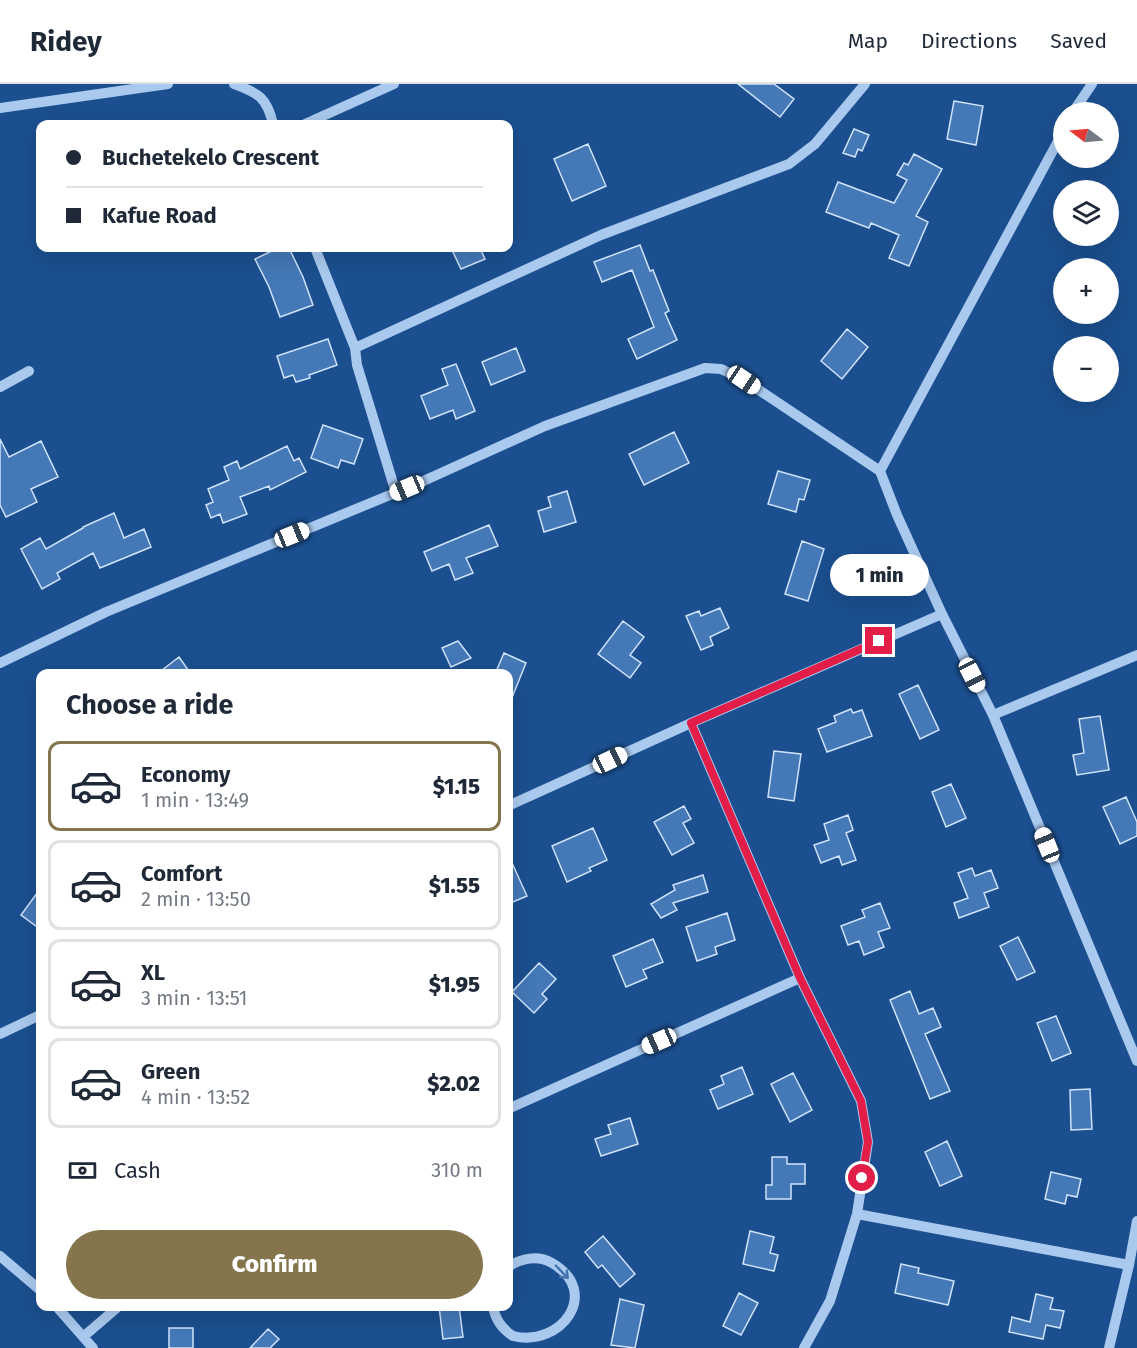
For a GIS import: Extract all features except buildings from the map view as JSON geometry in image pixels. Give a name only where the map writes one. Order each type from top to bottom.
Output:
[{"type":"street","points":[[0,108],[168,84]]},
{"type":"street","points":[[234,84],[255,91],[263,99],[271,120]]},
{"type":"street","points":[[314,120],[394,84]]},
{"type":"street","points":[[355,348],[601,235],[789,164],[815,144],[865,84]]},
{"type":"street","points":[[1080,102],[1092,84]]},
{"type":"street","points":[[880,471],[1053,150]]},
{"type":"street","points":[[317,252],[355,348],[357,365],[396,493]]},
{"type":"street","points":[[0,663],[106,612],[396,493],[545,426],[705,368],[721,369],[744,380],[880,471],[897,515],[942,614],[993,715],[1137,1061]]},
{"type":"street","points":[[0,387],[28,371]]},
{"type":"street","points":[[513,804],[691,723],[942,614]]},
{"type":"street","points":[[993,715],[1137,655]]},
{"type":"street","points":[[691,723],[800,978],[861,1101],[868,1142],[857,1214],[830,1301],[804,1348]]},
{"type":"street","points":[[513,1107],[800,978]]},
{"type":"street","points":[[0,1034],[36,1017]]},
{"type":"street","points":[[857,1214],[1129,1265]]},
{"type":"street","points":[[1108,1348],[1129,1265],[1137,1221]]},
{"type":"street","points":[[0,1256],[36,1287]]},
{"type":"street","points":[[494,1311],[505,1331],[521,1340],[540,1342],[557,1335],[570,1321],[576,1303],[573,1284],[562,1269],[546,1259],[528,1258],[513,1263]]},
{"type":"street","points":[[60,1311],[93,1348]]},
{"type":"street","points":[[83,1337],[113,1311]]},
{"type":"route","points":[[862,1178],[868,1142],[861,1101],[800,978],[691,723],[879,641]]}]
